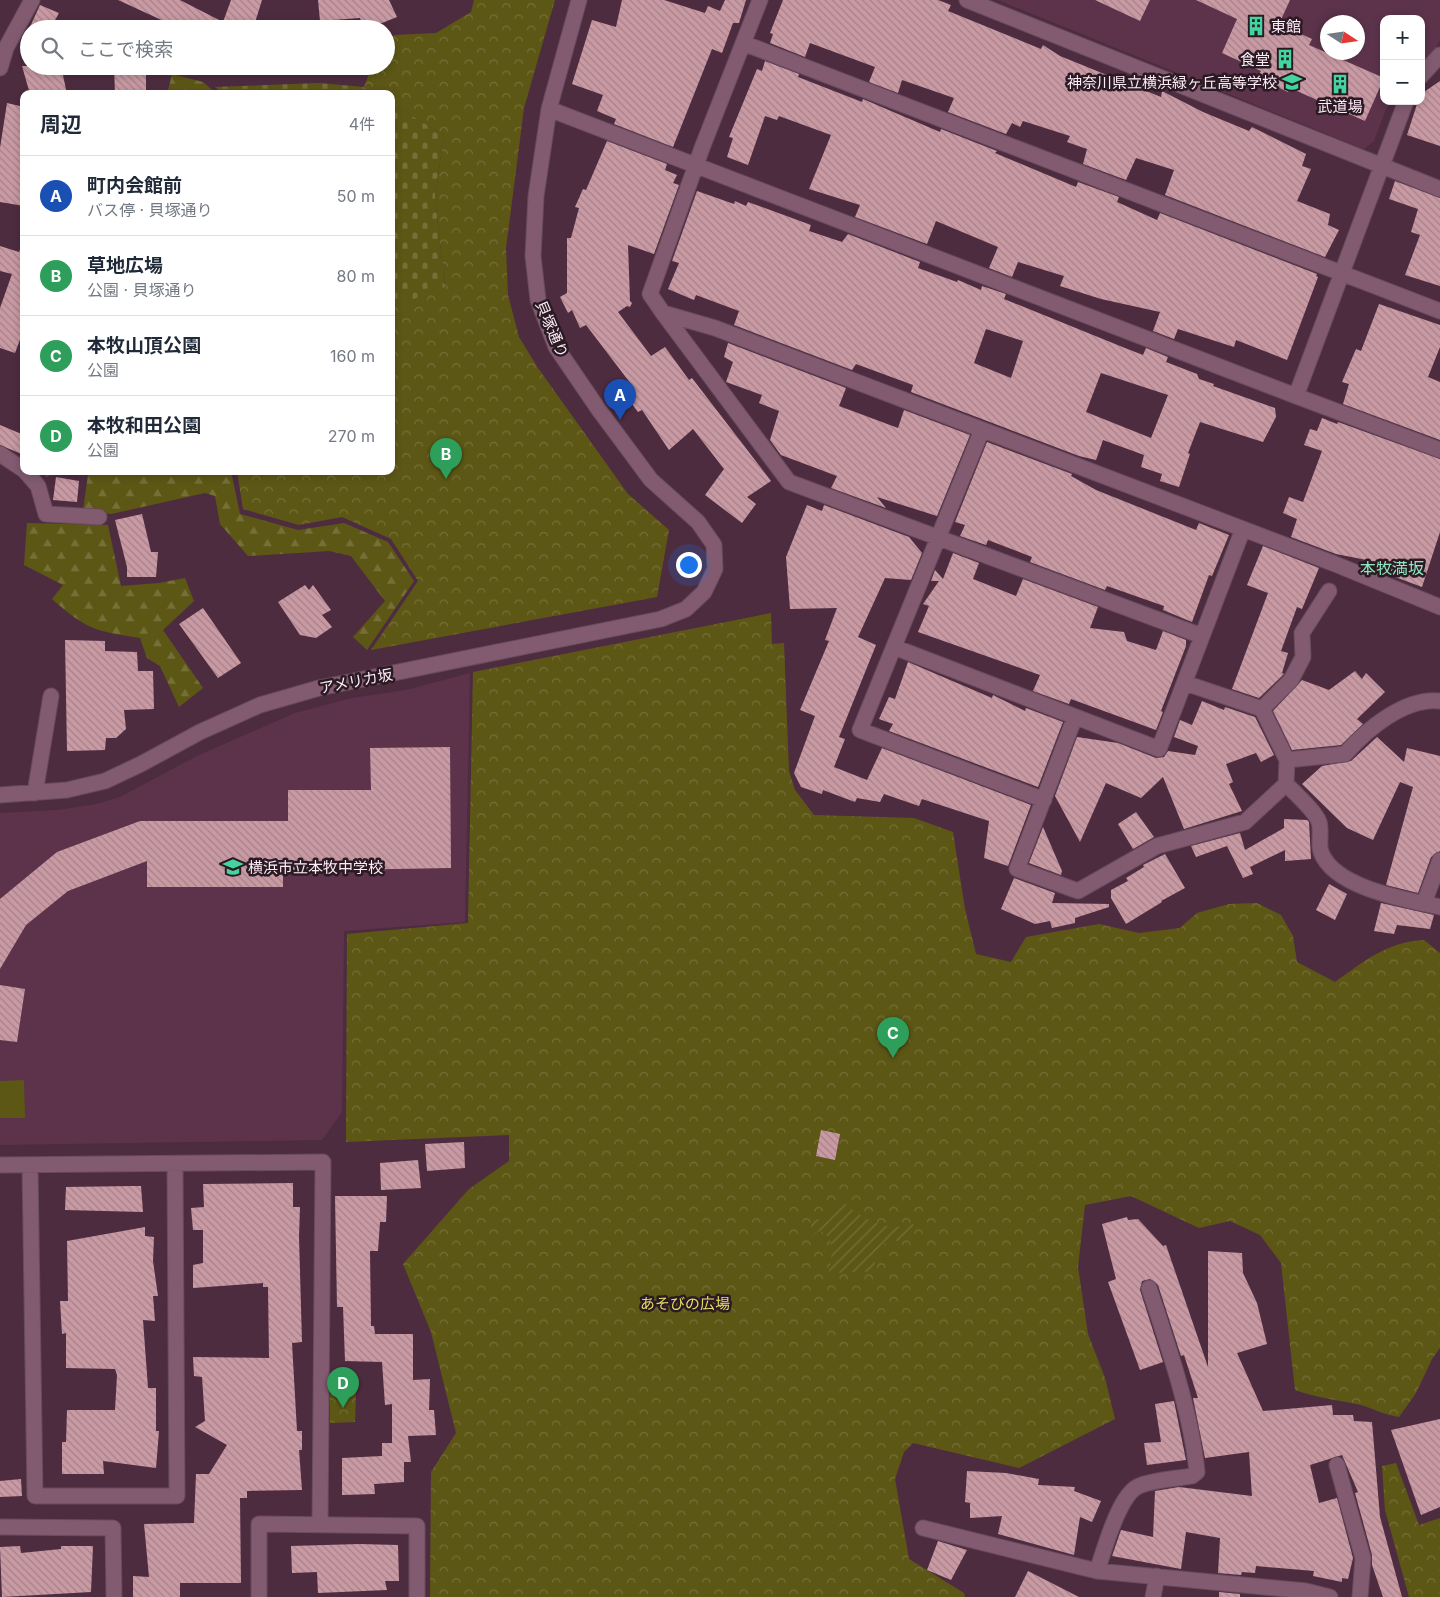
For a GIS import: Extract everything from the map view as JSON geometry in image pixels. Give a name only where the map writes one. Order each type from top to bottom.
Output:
[{"type":"street","name":"貝塚通り","points":[[579,0],[549,109],[535,204],[533,256],[538,300],[556,347],[599,410],[651,480],[690,513],[707,533],[714,545],[716,558],[711,579]]},
{"type":"street","points":[[760,0],[650,294],[663,313],[789,482],[1202,636]]},
{"type":"street","points":[[967,0],[1440,189]]},
{"type":"street","points":[[20,20],[30,1]]},
{"type":"street","points":[[0,68],[6,48],[20,21]]},
{"type":"street","points":[[743,43],[1440,311]]},
{"type":"street","points":[[1425,72],[1440,55]]},
{"type":"street","points":[[1296,396],[1380,166],[1404,105]]},
{"type":"street","points":[[549,109],[696,167],[1440,450]]},
{"type":"street","points":[[663,313],[715,328],[1243,529],[1334,567],[1440,607]]},
{"type":"street","points":[[982,430],[860,730],[1044,800]]},
{"type":"street","points":[[0,454],[20,468]]},
{"type":"street","points":[[28,475],[38,486],[46,514],[99,517]]},
{"type":"street","points":[[894,647],[1159,749],[1243,529]]},
{"type":"street","name":"アメリカ坂","points":[[0,795],[67,790],[105,781],[200,732],[260,705],[319,688],[661,619],[686,609],[704,592],[711,579]]},
{"type":"street","points":[[1262,709],[1291,680],[1303,657],[1302,633],[1329,591]]},
{"type":"street","points":[[1185,682],[1262,709],[1287,760],[1286,784],[1319,821],[1321,852],[1334,870],[1362,886],[1440,907]]},
{"type":"street","points":[[35,793],[51,696]]},
{"type":"street","points":[[1287,760],[1345,754],[1360,737],[1413,703],[1428,700],[1440,701]]},
{"type":"street","points":[[1075,717],[1017,869],[1078,891],[1157,846],[1245,822],[1286,784]]},
{"type":"street","points":[[1424,903],[1440,860]]},
{"type":"street","points":[[0,1165],[322,1162],[320,1525]]},
{"type":"street","points":[[30,1165],[35,1496],[177,1496],[175,1164]]},
{"type":"street","points":[[1097,1571],[1110,1534],[1130,1491],[1139,1486],[1192,1476],[1197,1472],[1195,1452],[1178,1378],[1149,1288]]},
{"type":"street","points":[[1337,1464],[1363,1558],[1360,1597]]},
{"type":"street","points":[[259,1597],[259,1524],[417,1526],[417,1597]]},
{"type":"street","points":[[0,1527],[113,1528],[114,1597]]},
{"type":"street","points":[[922,1528],[1097,1571],[1306,1590],[1330,1597]]},
{"type":"street","points":[[1153,1597],[1157,1576]]},
{"type":"shaded area","name":"神奈川県立横浜緑ヶ丘高等学校","points":[[998,0],[1440,0],[1440,40],[1432,57],[1425,61],[1425,15],[1380,15],[1380,105],[1388,105],[1374,141],[1364,149]]},
{"type":"shaded area","name":"横浜市立本牧中学校","points":[[470,673],[465,922],[344,931],[342,1112],[322,1140],[0,1145],[0,813],[58,810],[97,804],[120,797],[199,755],[295,713],[352,698],[406,690]]},
{"type":"green space","points":[[474,0],[555,0],[524,108],[506,248],[508,295],[519,337],[538,368],[628,494],[669,530],[657,597],[371,650],[418,581],[391,539],[342,517],[299,525],[243,509],[238,475],[395,475],[395,306],[445,287],[435,197],[444,135],[395,105],[395,90],[369,90],[364,87],[369,75],[395,75],[395,35],[436,33],[471,12]]},
{"type":"green space","points":[[172,75],[176,75],[203,82],[212,90],[168,90]]},
{"type":"green space","points":[[319,83],[364,87],[369,90],[218,90],[215,87]]},
{"type":"green space","points":[[395,105],[444,135],[435,197],[445,288],[395,307]]},
{"type":"green space","points":[[88,475],[232,475],[240,514],[298,530],[344,523],[388,542],[414,581],[367,650],[353,637],[385,601],[351,556],[329,551],[248,556],[220,524],[215,496],[205,493],[111,514],[83,511]]},
{"type":"green space","points":[[27,523],[108,525],[121,586],[159,583],[185,578],[194,601],[163,630],[203,688],[179,707],[160,666],[147,658],[140,638],[92,628],[74,617],[52,599],[63,585],[24,565]]},
{"type":"green space","name":"あそびの広場","points":[[771,613],[772,644],[784,643],[789,771],[795,790],[814,815],[914,818],[953,832],[965,909],[976,954],[1011,962],[1026,937],[1099,924],[1139,933],[1180,928],[1197,913],[1229,904],[1257,903],[1281,915],[1293,936],[1297,962],[1335,982],[1366,960],[1398,944],[1424,940],[1440,953],[1440,1348],[1432,1359],[1416,1393],[1399,1417],[1361,1405],[1295,1390],[1281,1263],[1260,1235],[1230,1221],[1199,1228],[1131,1196],[1085,1205],[1078,1267],[1088,1334],[1105,1378],[1115,1419],[1019,1468],[913,1443],[904,1452],[895,1479],[909,1559],[964,1593],[965,1597],[430,1597],[431,1472],[456,1433],[431,1332],[403,1264],[469,1189],[509,1161],[509,1135],[346,1142],[347,934],[468,923],[473,672]]},
{"type":"green space","points":[[24,1080],[25,1118],[0,1118],[0,1081]]},
{"type":"green space","points":[[843,1204],[846,1204],[869,1220],[886,1226],[895,1227],[913,1224],[915,1227],[907,1240],[886,1243],[874,1253],[875,1267],[871,1272],[829,1272],[832,1253],[830,1241],[824,1233],[818,1231],[812,1237],[811,1225],[814,1214],[819,1220]]},
{"type":"green space","points":[[356,1393],[355,1422],[330,1423],[330,1394]]},
{"type":"green space","points":[[1396,1463],[1419,1525],[1440,1518],[1440,1597],[1409,1597],[1385,1510],[1382,1466]]},
{"type":"building","points":[[118,0],[180,0],[219,20],[161,20]]},
{"type":"building","points":[[231,0],[262,0],[256,20],[224,20]]},
{"type":"building","points":[[318,0],[389,0],[397,17],[390,20],[361,20],[360,18],[320,20]]},
{"type":"building","points":[[622,0],[664,0],[705,13],[708,6],[720,11],[725,0],[746,0],[739,23],[733,23],[722,53],[712,49],[673,147],[614,124],[616,119],[597,111],[603,95],[572,84],[592,20],[616,27]]},
{"type":"building","points":[[783,0],[938,0],[951,5],[948,11],[1041,49],[1043,45],[1060,56],[1161,97],[1162,91],[1203,112],[1249,131],[1252,127],[1306,154],[1302,166],[1311,169],[1297,201],[1330,214],[1328,225],[1339,230],[1325,257],[1165,195],[1174,170],[1136,158],[1126,180],[1083,164],[1087,149],[1067,142],[1070,136],[1023,121],[1020,127],[1012,123],[1006,134],[948,112],[954,98],[902,80],[898,93],[869,82],[875,67],[810,43],[805,57],[770,43],[773,34],[770,33]]},
{"type":"building","points":[[1095,0],[1150,0],[1140,21]]},
{"type":"building","points":[[1196,0],[1290,0],[1279,24],[1312,39],[1309,45],[1320,50],[1320,60],[1343,60],[1380,76],[1380,87],[1365,121],[1290,88],[1288,92],[1257,78],[1261,71],[1222,53],[1237,19]]},
{"type":"building","points":[[40,5],[59,13],[55,20],[33,20]]},
{"type":"building","points":[[765,61],[799,74],[798,77],[862,102],[863,99],[940,132],[941,129],[997,151],[995,153],[1076,187],[1078,182],[1119,197],[1117,202],[1157,220],[1160,213],[1317,274],[1316,276],[1318,277],[1287,360],[1236,340],[1234,347],[1178,329],[1174,339],[1153,331],[1160,312],[1101,299],[1060,286],[1064,276],[1018,262],[1012,277],[989,268],[998,247],[936,221],[927,244],[855,217],[860,205],[809,189],[831,135],[779,116],[777,120],[765,116],[748,165],[727,157],[733,138],[729,137],[757,69],[762,71]]},
{"type":"building","points":[[25,75],[63,75],[66,90],[29,90]]},
{"type":"building","points":[[114,75],[146,75],[146,90],[115,90]]},
{"type":"building","points":[[1440,81],[1440,146],[1407,135],[1417,105],[1425,105],[1425,91]]},
{"type":"building","points":[[7,103],[20,106],[20,205],[0,202],[0,148]]},
{"type":"building","points":[[607,141],[667,164],[665,170],[677,175],[673,183],[679,185],[654,254],[628,245],[630,301],[632,303],[630,307],[627,306],[618,312],[651,356],[665,347],[689,380],[692,378],[771,481],[747,497],[756,504],[742,523],[705,495],[724,469],[693,429],[669,450],[642,410],[638,412],[622,391],[631,384],[586,325],[580,328],[572,310],[568,313],[560,297],[567,293],[567,238],[571,238],[579,208],[575,207],[583,189],[586,190]]},
{"type":"building","points":[[1395,181],[1440,198],[1440,286],[1405,275],[1420,235],[1411,232],[1418,209],[1389,199]]},
{"type":"building","points":[[697,191],[734,204],[735,201],[746,206],[748,202],[811,225],[809,231],[842,242],[848,234],[920,262],[918,268],[957,282],[958,280],[981,290],[982,286],[1006,294],[1004,299],[1143,355],[1146,348],[1168,357],[1166,362],[1197,374],[1199,379],[1214,384],[1213,386],[1275,408],[1276,417],[1263,442],[1200,422],[1188,453],[1190,454],[1179,487],[1160,481],[1162,474],[1141,467],[1144,455],[1103,440],[1096,460],[1079,456],[911,392],[913,385],[856,364],[852,370],[734,325],[739,311],[696,295],[694,300],[668,289],[679,263],[672,261]],"holes":[[[986,329],[1023,341],[1011,378],[974,363]],[[1101,373],[1168,395],[1151,438],[1086,412]]]},
{"type":"building","points":[[0,246],[19,252],[20,250],[20,340],[15,353],[0,348],[0,308],[12,274],[0,271]]},
{"type":"building","points":[[1379,304],[1440,325],[1440,347],[1428,377],[1440,382],[1440,440],[1343,404],[1349,384],[1342,382],[1356,349],[1361,351]]},
{"type":"building","points":[[728,343],[846,388],[839,406],[898,428],[904,410],[970,435],[937,516],[877,497],[886,508],[831,488],[837,476],[781,455],[770,440],[779,411],[759,403],[762,395],[726,382],[733,362],[724,357]]},
{"type":"building","points":[[1322,418],[1440,459],[1440,532],[1422,587],[1379,571],[1382,563],[1336,554],[1291,537],[1297,519],[1283,513],[1289,497],[1303,502],[1322,451],[1304,445],[1310,429],[1317,431]]},
{"type":"building","points":[[0,425],[20,433],[20,453],[0,445]]},
{"type":"building","points":[[987,442],[1072,474],[1071,476],[1096,490],[1196,530],[1199,523],[1229,535],[1212,576],[1209,575],[1192,622],[1163,610],[1164,606],[1107,586],[1105,590],[1030,562],[1032,557],[988,540],[986,545],[960,536],[965,525],[955,522]]},
{"type":"building","points":[[56,477],[79,481],[77,502],[53,500]]},
{"type":"building","points":[[807,505],[822,511],[824,505],[909,537],[922,553],[911,580],[885,578],[858,637],[876,645],[839,737],[845,739],[834,767],[867,780],[882,748],[1031,805],[1008,866],[984,858],[989,821],[922,799],[919,806],[884,794],[880,802],[857,798],[855,802],[823,790],[822,794],[801,787],[794,773],[815,716],[800,710],[829,641],[825,640],[837,608],[790,609],[786,557]]},
{"type":"building","points":[[142,514],[151,552],[158,552],[156,577],[127,577],[127,567],[115,520]]},
{"type":"building","points":[[1263,546],[1319,568],[1302,609],[1297,607],[1281,651],[1288,653],[1282,673],[1284,674],[1259,698],[1232,689],[1268,593],[1247,585]]},
{"type":"building","points":[[953,553],[979,563],[973,579],[1016,596],[1023,579],[1098,607],[1090,628],[1124,632],[1127,641],[1156,650],[1163,631],[1186,640],[1186,646],[1161,711],[1163,712],[1156,730],[1071,699],[1069,704],[1033,691],[1040,675],[918,632],[929,606],[923,604],[939,581],[931,581],[935,570],[943,579]]},
{"type":"building","points":[[305,585],[309,590],[313,585],[331,610],[322,615],[332,627],[316,638],[300,635],[278,602]]},
{"type":"building","points":[[203,608],[241,663],[218,678],[179,624]]},
{"type":"building","points":[[65,640],[105,641],[105,651],[137,652],[138,671],[153,671],[154,709],[124,710],[126,729],[116,738],[106,738],[105,750],[67,751]]},
{"type":"building","points":[[908,662],[992,698],[993,695],[1025,711],[1026,708],[1063,722],[1038,787],[889,731],[893,724],[879,719],[889,697],[895,699]]},
{"type":"building","points":[[1355,671],[1362,679],[1366,673],[1385,692],[1357,719],[1363,724],[1341,745],[1292,750],[1273,711],[1302,680],[1329,690]]},
{"type":"building","points":[[1202,701],[1224,710],[1225,707],[1255,717],[1274,755],[1261,762],[1256,753],[1226,764],[1233,782],[1229,784],[1242,811],[1184,829],[1163,777],[1141,798],[1106,783],[1080,842],[1055,796],[1077,737],[1118,743],[1156,758],[1164,757],[1168,751],[1195,755],[1198,746],[1174,737],[1180,720],[1192,725]]},
{"type":"building","points":[[1377,737],[1404,762],[1407,748],[1440,756],[1440,851],[1431,857],[1418,893],[1386,885],[1413,787],[1400,782],[1373,840],[1347,828],[1302,784],[1322,766],[1351,761]]},
{"type":"building","points":[[450,747],[451,868],[283,871],[283,887],[147,887],[147,861],[68,891],[26,925],[0,969],[0,899],[57,852],[140,821],[288,821],[288,790],[371,790],[370,748]]},
{"type":"building","points":[[1136,812],[1154,837],[1133,849],[1118,824]]},
{"type":"building","points":[[1284,819],[1307,820],[1309,822],[1311,859],[1285,861],[1285,850],[1250,867],[1253,874],[1243,878],[1227,846],[1196,857],[1191,846],[1240,833],[1245,850],[1284,828]]},
{"type":"building","points":[[1043,827],[1062,871],[1061,875],[1029,863]]},
{"type":"building","points":[[1165,854],[1185,888],[1126,924],[1111,898],[1111,890],[1128,881],[1126,878],[1144,867],[1143,865]]},
{"type":"building","points":[[1014,878],[1055,893],[1052,903],[1109,904],[1109,907],[1075,918],[1075,923],[1052,928],[1050,921],[1035,924],[1001,909]]},
{"type":"building","points":[[1329,884],[1347,894],[1335,920],[1316,910]]},
{"type":"building","points":[[1381,903],[1434,915],[1430,929],[1397,925],[1394,934],[1374,931]]},
{"type":"building","points":[[0,985],[25,989],[17,1042],[0,1040]]},
{"type":"building","points":[[821,1130],[840,1134],[835,1160],[816,1156]]},
{"type":"building","points":[[464,1142],[465,1168],[427,1171],[425,1144]]},
{"type":"building","points":[[418,1160],[421,1188],[381,1190],[380,1163]]},
{"type":"building","points":[[293,1183],[293,1207],[300,1207],[302,1342],[292,1343],[297,1431],[302,1431],[302,1450],[299,1450],[302,1490],[247,1491],[247,1498],[240,1498],[241,1583],[180,1583],[180,1597],[133,1597],[133,1576],[149,1577],[144,1524],[194,1523],[196,1474],[209,1474],[227,1445],[195,1427],[205,1421],[202,1377],[194,1376],[193,1357],[269,1358],[268,1287],[263,1287],[263,1283],[193,1288],[193,1265],[203,1263],[203,1230],[193,1230],[191,1208],[204,1207],[203,1184]]},
{"type":"building","points":[[141,1186],[143,1212],[65,1210],[66,1187]]},
{"type":"building","points":[[335,1196],[387,1196],[386,1222],[380,1222],[378,1251],[370,1251],[371,1326],[374,1326],[375,1334],[413,1334],[413,1380],[430,1379],[429,1410],[434,1410],[436,1435],[408,1436],[411,1462],[404,1462],[404,1482],[374,1484],[375,1494],[342,1495],[342,1458],[382,1456],[382,1443],[392,1443],[392,1404],[385,1405],[382,1362],[345,1361],[343,1307],[337,1307]]},
{"type":"building","points":[[1127,1217],[1128,1220],[1138,1219],[1163,1246],[1166,1245],[1208,1367],[1208,1251],[1242,1253],[1243,1273],[1257,1303],[1267,1344],[1237,1353],[1263,1411],[1332,1405],[1333,1415],[1353,1415],[1354,1421],[1372,1422],[1380,1517],[1402,1597],[1383,1597],[1372,1565],[1372,1555],[1355,1493],[1358,1492],[1342,1455],[1310,1465],[1319,1503],[1337,1498],[1353,1558],[1348,1579],[1342,1578],[1342,1582],[1313,1576],[1314,1571],[1256,1566],[1255,1573],[1242,1572],[1241,1575],[1218,1573],[1220,1538],[1186,1532],[1181,1569],[1112,1556],[1121,1530],[1153,1537],[1155,1491],[1179,1487],[1252,1496],[1249,1452],[1205,1458],[1193,1398],[1198,1398],[1184,1355],[1181,1356],[1158,1285],[1150,1279],[1142,1281],[1140,1290],[1163,1362],[1140,1370],[1108,1282],[1116,1279],[1102,1224]]},
{"type":"building","points":[[145,1227],[145,1236],[154,1237],[153,1261],[158,1296],[153,1296],[155,1321],[143,1320],[148,1388],[156,1388],[156,1431],[159,1431],[156,1468],[103,1461],[104,1474],[62,1474],[62,1442],[66,1442],[67,1410],[115,1410],[117,1375],[115,1369],[66,1368],[66,1333],[62,1334],[60,1301],[68,1301],[67,1241]]},
{"type":"building","points":[[1174,1401],[1186,1460],[1147,1465],[1144,1443],[1161,1442],[1155,1404]]},
{"type":"building","points":[[1440,1419],[1440,1507],[1421,1515],[1391,1430]]},
{"type":"building","points":[[967,1471],[1006,1473],[1039,1479],[1038,1485],[1075,1487],[1074,1491],[1101,1501],[1092,1522],[1080,1517],[1074,1555],[998,1534],[1002,1516],[970,1518],[970,1503],[965,1502]]},
{"type":"building","points":[[21,1479],[22,1496],[0,1497],[0,1481]]},
{"type":"building","points":[[938,1541],[967,1550],[951,1580],[927,1570]]},
{"type":"building","points":[[398,1545],[399,1581],[385,1581],[387,1590],[318,1593],[317,1572],[292,1573],[291,1546]]},
{"type":"building","points":[[20,1546],[21,1553],[61,1549],[61,1546],[93,1546],[91,1592],[2,1597],[0,1547]]},
{"type":"building","points":[[1028,1571],[1079,1597],[1015,1597]]},
{"type":"building","points":[[1219,1592],[1240,1594],[1240,1597],[1219,1597]]},
{"type":"place","name":"東館","points":[[1256,26]]},
{"type":"place","name":"食堂","points":[[1285,59]]},
{"type":"place","name":"神奈川県立横浜緑ヶ丘高等学校","points":[[1292,82]]},
{"type":"place","name":"武道場","points":[[1340,84]]},
{"type":"place","name":"町内会館前","points":[[620,420]]},
{"type":"place","name":"草地広場","points":[[446,479]]},
{"type":"place","name":"横浜市立本牧中学校","points":[[233,867]]},
{"type":"place","name":"本牧山頂公園","points":[[893,1058]]},
{"type":"place","name":"本牧和田公園","points":[[343,1408]]},
{"type":"district","name":"本牧満坂","points":[[1392,568]]}]
